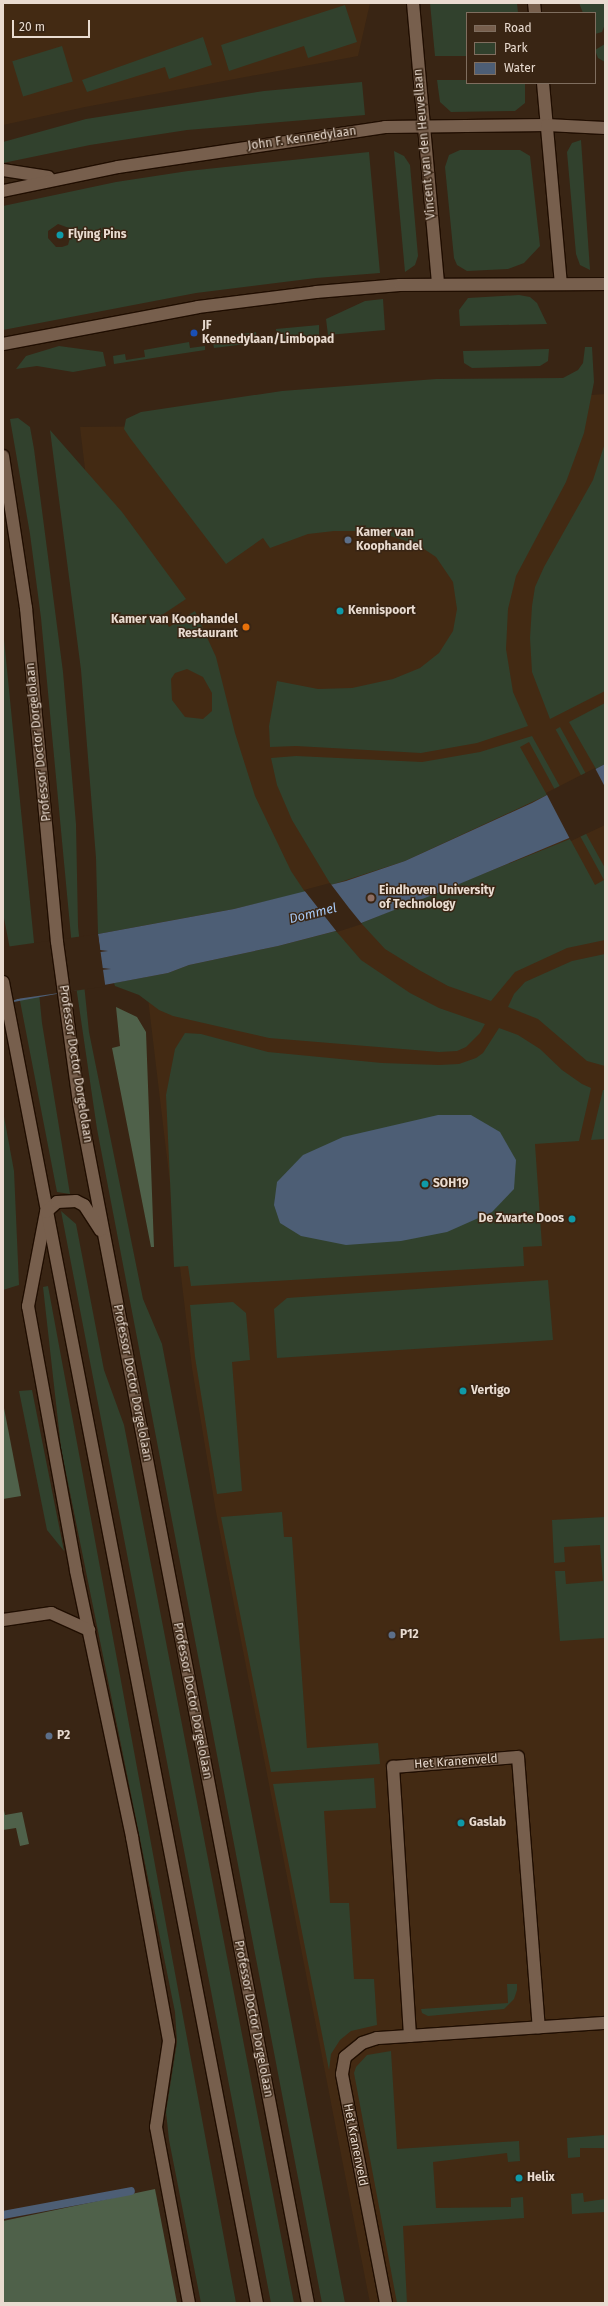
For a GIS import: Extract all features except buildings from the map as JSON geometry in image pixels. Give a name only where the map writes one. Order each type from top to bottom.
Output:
[{"type":"main road","name":"Vincent van den Heuvellaan","points":[[413,3],[438,284]]},
{"type":"main road","points":[[543,84],[562,283]]},
{"type":"main road","name":"John F. Kennedylaan","points":[[3,191],[53,178],[385,127],[423,125],[547,125],[605,128]]},
{"type":"main road","points":[[3,170],[53,178]]},
{"type":"main road","points":[[3,344],[106,323],[268,297],[394,285],[562,283],[605,284]]},
{"type":"main road","name":"Professor Doctor Dorgelolaan","points":[[3,456],[26,608],[57,942],[66,1019],[104,1238],[308,2303]]},
{"type":"main road","points":[[3,982],[46,1212],[257,2303]]},
{"type":"main road","points":[[104,1238],[91,1214],[84,1205],[76,1202],[57,1202],[46,1212],[28,1306],[76,1571],[132,1837],[169,2041],[156,2127],[189,2303]]},
{"type":"main road","points":[[3,1620],[50,1613],[89,1630]]},
{"type":"main road","name":"Het Kranenveld","points":[[410,2036],[393,1767],[518,1757],[539,2027]]},
{"type":"main road","name":"Het Kranenveld","points":[[386,2303],[342,2074],[342,2065],[350,2051],[362,2043],[377,2038],[605,2023]]},
{"type":"shaded area","points":[[3,3],[370,3],[358,56],[85,107],[3,125]]},
{"type":"shaded area","name":"Eindhoven University of Technology","points":[[605,394],[605,2303],[370,2303],[216,1512],[192,1368],[80,427],[181,426]]},
{"type":"green space","points":[[430,3],[517,3],[518,12],[466,12],[466,56],[435,56]]},
{"type":"green space","points":[[579,3],[605,3],[605,24],[602,32],[596,34],[596,12],[583,12]]},
{"type":"green space","points":[[345,5],[357,42],[308,58],[304,46],[229,71],[221,45]]},
{"type":"green space","points":[[203,37],[212,65],[169,79],[165,67],[87,92],[82,80]]},
{"type":"green space","points":[[605,44],[605,62],[598,58],[596,49]]},
{"type":"green space","points":[[62,46],[73,81],[23,97],[12,61]]},
{"type":"green space","points":[[437,80],[466,80],[466,84],[525,84],[525,103],[515,111],[451,112],[440,102]]},
{"type":"green space","points":[[362,82],[365,115],[187,130],[90,145],[3,163],[3,142],[86,119],[264,91]]},
{"type":"green space","points":[[581,140],[590,270],[580,265],[576,254],[567,152],[572,143]]},
{"type":"green space","points":[[460,150],[520,150],[530,156],[540,246],[524,263],[508,269],[467,271],[457,265],[454,258],[445,167],[449,155]]},
{"type":"green space","points":[[394,151],[404,156],[410,165],[418,256],[415,265],[405,272]]},
{"type":"green space","points":[[369,152],[380,273],[316,278],[196,293],[3,330],[3,206],[116,182],[188,171]],"holes":[[[58,224],[69,228],[71,234],[68,245],[56,247],[48,238],[48,231]]]},
{"type":"green space","points":[[519,295],[530,297],[537,303],[547,324],[460,326],[459,310],[468,298]]},
{"type":"green space","points":[[383,299],[385,330],[328,335],[326,319],[365,301]]},
{"type":"green space","points":[[319,325],[319,335],[214,348],[212,338],[256,332],[257,339],[276,336],[276,329]]},
{"type":"green space","points":[[189,342],[190,348],[205,346],[205,350],[114,364],[113,356],[125,354],[126,360],[145,357],[144,350]]},
{"type":"green space","points":[[59,346],[103,352],[106,366],[73,372],[37,366],[16,369],[26,356]]},
{"type":"green space","points":[[585,347],[592,347],[594,382],[584,433],[566,482],[516,576],[508,609],[506,649],[513,692],[528,726],[477,743],[421,753],[296,746],[270,747],[269,726],[277,681],[318,689],[352,688],[393,679],[420,668],[439,653],[453,631],[457,609],[453,582],[436,557],[418,545],[388,535],[364,531],[334,531],[308,534],[270,548],[263,538],[226,564],[130,438],[124,429],[126,419],[141,412],[282,391],[436,379],[563,378],[578,370],[583,363]]},
{"type":"green space","points":[[549,349],[548,361],[540,366],[472,368],[464,363],[463,351]]},
{"type":"green space","points":[[18,418],[30,427],[34,449],[63,672],[76,824],[78,926],[89,1032],[143,1299],[162,1344],[345,2303],[322,2303],[97,1129],[75,979],[41,618],[30,534],[10,419]]},
{"type":"green space","points":[[50,430],[122,512],[186,599],[162,615],[169,627],[195,611],[216,657],[235,733],[255,796],[291,871],[305,892],[234,909],[98,934],[96,858],[81,670]],"holes":[[[187,669],[203,677],[212,693],[212,711],[203,719],[185,717],[172,700],[171,679],[175,673]]]},
{"type":"green space","points":[[605,443],[605,691],[550,719],[532,672],[530,638],[535,587],[544,567],[593,480]]},
{"type":"green space","points":[[3,629],[42,1023],[70,1194],[57,1192],[3,913]]},
{"type":"green space","points":[[605,703],[605,764],[596,769],[569,722]]},
{"type":"green space","points":[[560,727],[605,808],[601,812],[556,729]]},
{"type":"green space","points":[[532,736],[605,868],[605,940],[567,948],[515,972],[491,1001],[448,986],[419,970],[385,949],[361,923],[570,839],[595,885],[604,880],[529,742],[520,747],[547,795],[405,861],[331,885],[292,820],[277,785],[271,758],[296,756],[422,762],[480,752]]},
{"type":"green space","points":[[336,931],[361,960],[410,993],[439,1008],[485,1024],[480,1033],[466,1047],[457,1051],[439,1052],[269,1038],[173,1016],[159,1010],[139,995],[115,986],[114,983],[168,973],[189,965],[278,946]]},
{"type":"green space","points":[[605,954],[605,1066],[587,1061],[538,1019],[508,1007],[514,994],[525,982],[572,961]]},
{"type":"green space","points":[[116,1007],[137,1017],[146,1032],[154,1247],[151,1247],[112,1048],[120,1046]]},
{"type":"green space","points":[[499,1028],[518,1035],[540,1049],[562,1070],[582,1084],[591,1088],[579,1141],[535,1144],[542,1246],[523,1247],[524,1266],[191,1286],[188,1266],[174,1267],[166,1095],[175,1049],[185,1033],[201,1034],[268,1052],[382,1063],[439,1065],[459,1064],[476,1058],[483,1053]]},
{"type":"green space","points":[[603,1090],[605,1090],[605,1139],[591,1140]]},
{"type":"green space","points":[[3,1111],[14,1171],[19,1285],[3,1290]]},
{"type":"green space","points":[[61,1211],[76,1224],[104,1370],[124,1425],[294,2303],[271,2303]]},
{"type":"green space","points":[[548,1280],[553,1340],[277,1358],[274,1309],[287,1298]]},
{"type":"green space","points":[[48,1286],[236,2303],[201,2303],[169,2140],[166,2112],[177,2042],[175,2012],[61,1448],[43,1287]]},
{"type":"green space","points":[[233,1302],[246,1313],[250,1360],[232,1362],[242,1491],[217,1494],[195,1357],[190,1305]]},
{"type":"green space","points":[[32,1390],[64,1551],[47,1530],[19,1391]]},
{"type":"green space","points":[[3,1403],[21,1496],[3,1499]]},
{"type":"green space","points":[[282,1512],[284,1537],[292,1537],[307,1748],[378,1743],[380,1764],[271,1772],[221,1517]]},
{"type":"green space","points":[[605,1517],[605,1638],[560,1641],[555,1571],[565,1571],[566,1584],[603,1581],[600,1545],[564,1547],[565,1562],[554,1563],[552,1520]]},
{"type":"green space","points":[[374,1778],[376,1808],[324,1811],[330,1903],[349,1903],[354,1979],[374,1979],[377,2025],[351,2031],[340,2040],[331,2054],[329,2070],[273,1784]]},
{"type":"green space","points":[[3,1806],[5,1815],[22,1812],[29,1844],[20,1846],[16,1828],[3,1830]]},
{"type":"green space","points":[[507,1984],[517,1984],[517,1990],[514,1999],[504,2009],[428,2016],[422,2013],[421,2009],[508,2003]]},
{"type":"green space","points":[[391,2051],[397,2149],[519,2141],[520,2161],[508,2162],[507,2153],[433,2162],[436,2208],[511,2207],[511,2198],[523,2197],[524,2218],[403,2226],[407,2303],[397,2303],[354,2073],[356,2067],[367,2055]]},
{"type":"green space","points":[[605,2135],[605,2148],[580,2148],[580,2157],[568,2158],[567,2138]]},
{"type":"green space","points":[[155,2189],[177,2303],[3,2303],[3,2221]]},
{"type":"green space","points":[[583,2193],[584,2202],[605,2199],[605,2212],[572,2214],[571,2194]]},
{"type":"water","name":"Dommel","points":[[605,764],[605,823],[440,892],[351,927],[278,946],[189,965],[168,973],[3,1004],[101,970],[111,969],[102,968],[100,952],[108,951],[100,950],[98,934],[234,909],[346,881],[405,861],[532,803]]},
{"type":"water","points":[[438,1115],[471,1115],[500,1132],[516,1160],[514,1189],[492,1212],[447,1232],[401,1241],[346,1245],[301,1236],[280,1223],[274,1205],[277,1182],[303,1155],[343,1137]]},
{"type":"pier","points":[[595,768],[605,787],[605,825],[571,841],[546,793]]},
{"type":"pier","points":[[330,883],[362,924],[337,932],[304,890]]},
{"type":"pier","points":[[98,934],[105,986],[9,1000],[3,947]]},
{"type":"waterway","points":[[3,2215],[131,2191]]},
{"type":"place","name":"Flying Pins","points":[[60,235]]},
{"type":"place","name":"JF Kennedylaan/Limbopad","points":[[194,333]]},
{"type":"place","name":"Kamer van Koophandel","points":[[348,540]]},
{"type":"place","name":"Kennispoort","points":[[340,611]]},
{"type":"place","name":"Kamer van Koophandel Restaurant","points":[[246,627]]},
{"type":"place","name":"Eindhoven University of Technology","points":[[371,898]]},
{"type":"place","name":"SOH19","points":[[425,1184]]},
{"type":"place","name":"De Zwarte Doos","points":[[572,1219]]},
{"type":"place","name":"Vertigo","points":[[463,1391]]},
{"type":"place","name":"P12","points":[[392,1635]]},
{"type":"place","name":"P2","points":[[49,1736]]},
{"type":"place","name":"Gaslab","points":[[461,1823]]},
{"type":"place","name":"Helix","points":[[519,2178]]}]
